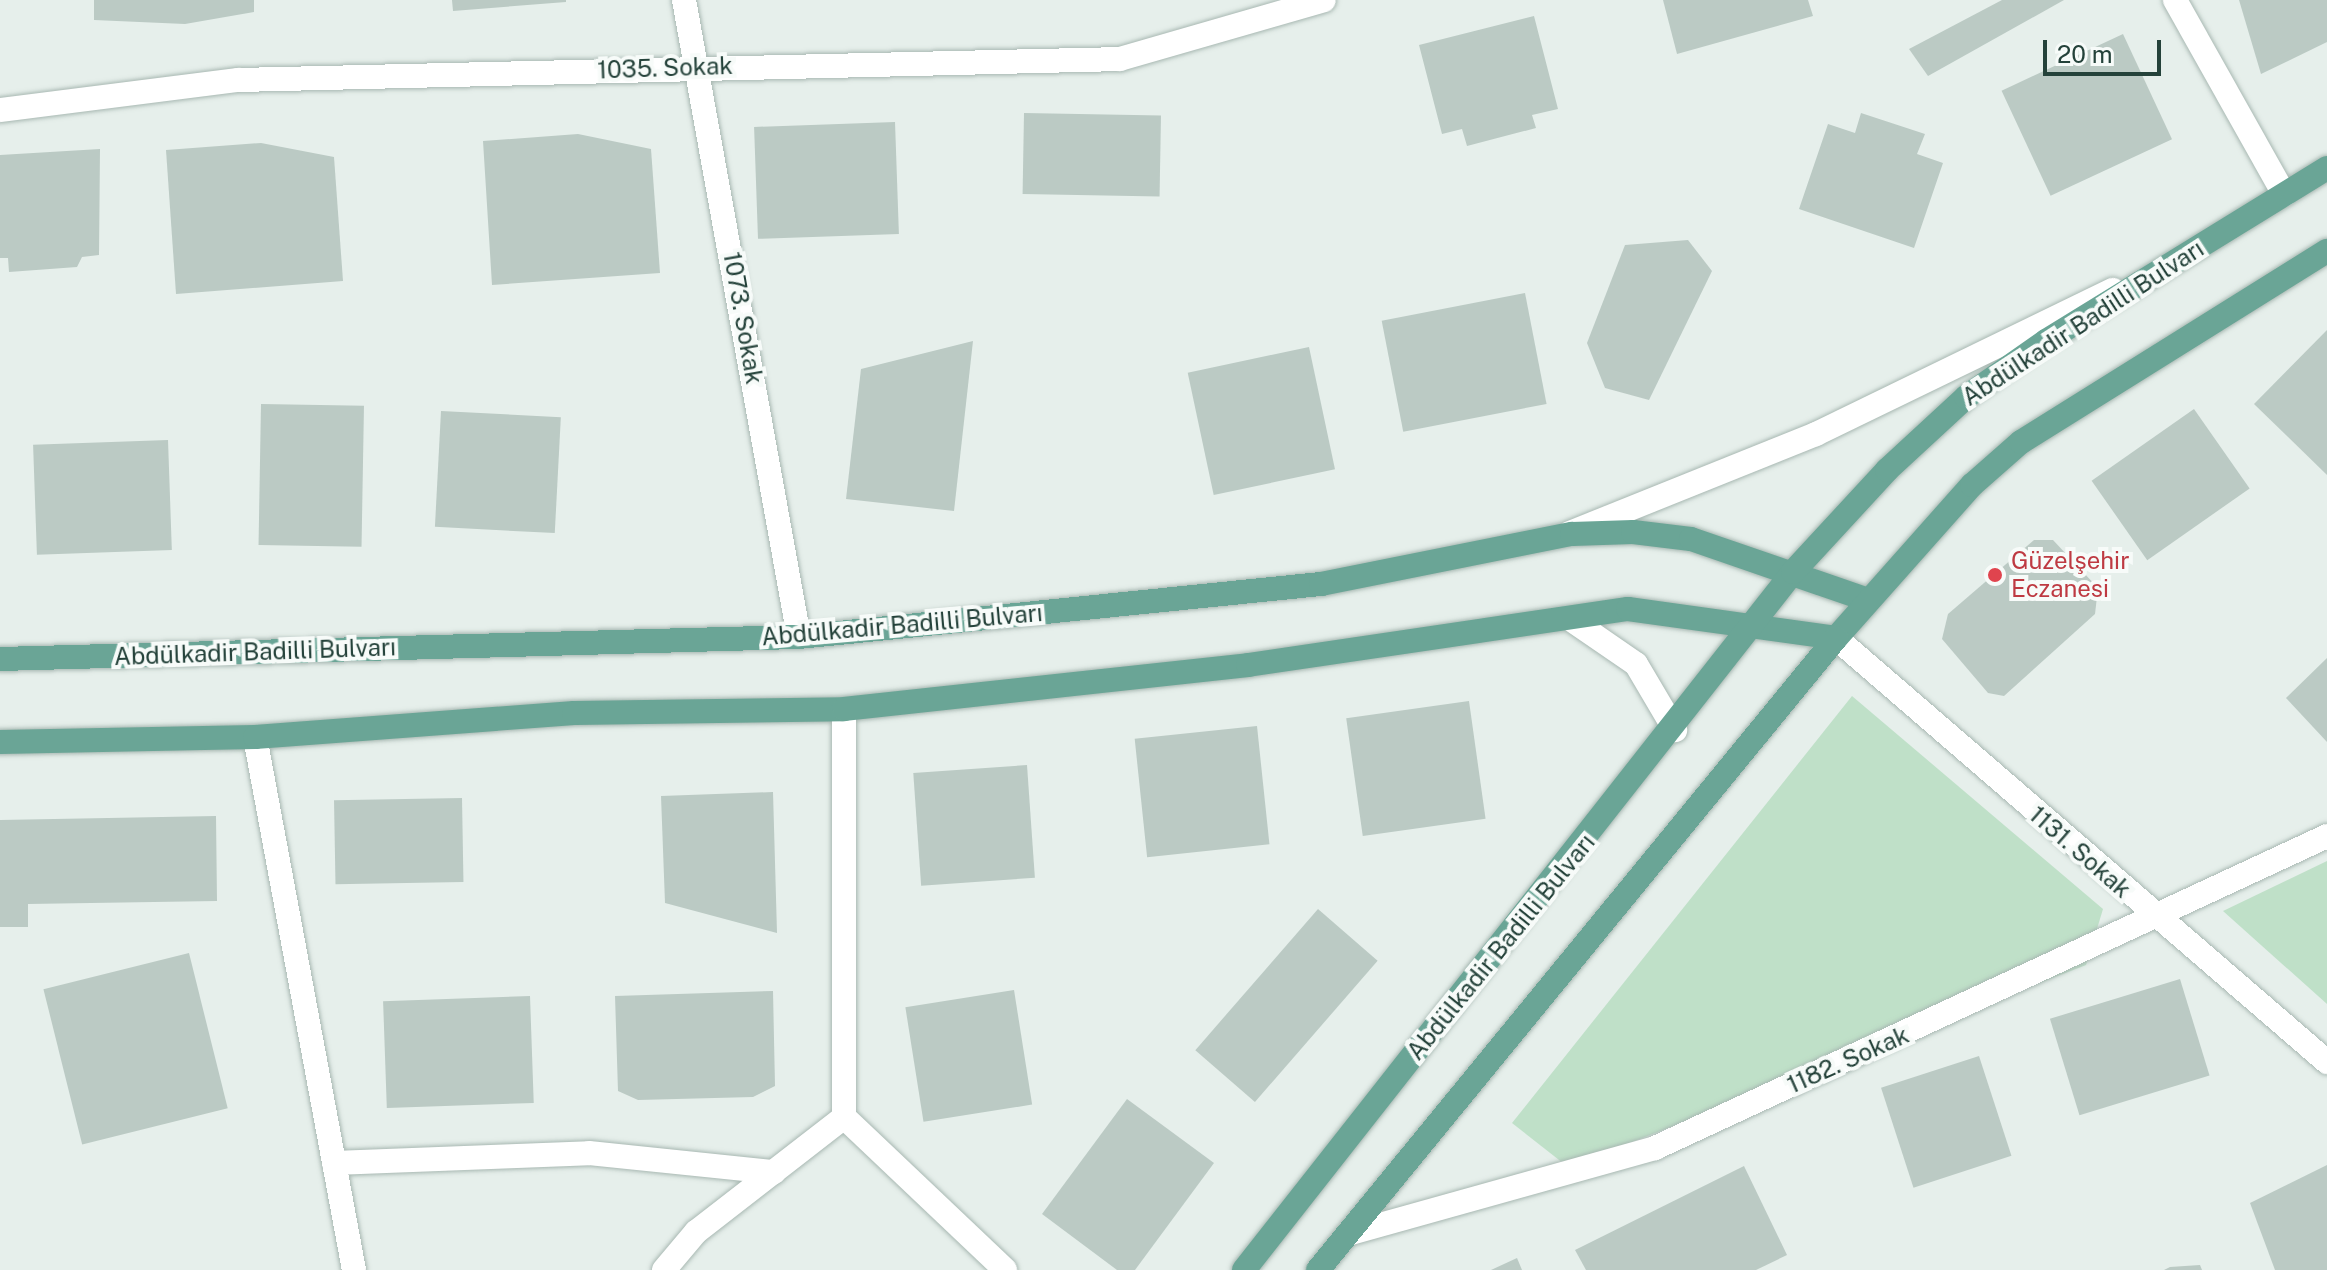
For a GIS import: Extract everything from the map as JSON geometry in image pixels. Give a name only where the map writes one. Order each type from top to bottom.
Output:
[{"type":"main road","name":"Abdülkadir Badilli Bulvarı","points":[[1244,1270],[1675,730],[1758,624],[1793,572],[1966,397],[2327,168]]},
{"type":"main road","points":[[1318,1270],[1868,600],[2021,442],[2327,251]]},
{"type":"main road","name":"Abdülkadir Badilli Bulvarı","points":[[0,659],[799,637],[1321,584],[1564,536],[1633,532],[1691,539],[1868,600]]},
{"type":"main road","points":[[0,742],[255,737],[574,713],[844,709],[1248,665],[1628,609],[1758,624],[1836,638]]},
{"type":"street","name":"1073. Sokak","points":[[684,0],[799,637]]},
{"type":"street","name":"1035. Sokak","points":[[0,110],[238,80],[1120,59],[1324,0]]},
{"type":"street","points":[[2175,0],[2284,194]]},
{"type":"street","points":[[1564,536],[1816,434],[2191,252]]},
{"type":"street","points":[[1569,618],[1636,664],[1675,730]]},
{"type":"street","name":"1131. Sokak","points":[[1836,638],[2327,1062]]},
{"type":"street","points":[[844,709],[844,1117],[1005,1270]]},
{"type":"street","points":[[255,737],[354,1270]]},
{"type":"street","name":"1182. Sokak","points":[[1351,1233],[1655,1148],[2159,920],[2327,836]]},
{"type":"street","points":[[664,1270],[696,1232],[844,1117]]},
{"type":"street","points":[[334,1163],[589,1153],[774,1172]]},
{"type":"green space","points":[[1852,696],[2103,909],[2086,965],[1568,1167],[1512,1123]]},
{"type":"green space","points":[[2327,861],[2327,1004],[2223,911]]},
{"type":"building","points":[[94,0],[254,0],[254,12],[185,24],[94,20]]},
{"type":"building","points":[[452,0],[566,0],[566,2],[453,11]]},
{"type":"building","points":[[1663,0],[1808,0],[1813,16],[1677,54]]},
{"type":"building","points":[[2002,0],[2064,0],[1928,76],[1909,49]]},
{"type":"building","points":[[2239,0],[2327,0],[2327,42],[2261,74]]},
{"type":"building","points":[[1534,16],[1558,109],[1532,115],[1536,128],[1467,146],[1462,129],[1442,134],[1419,45]]},
{"type":"building","points":[[2123,34],[2172,139],[2051,196],[2002,91]]},
{"type":"building","points":[[1024,113],[1161,115],[1160,196],[1023,194]]},
{"type":"building","points":[[1861,113],[1925,134],[1917,154],[1943,163],[1914,248],[1799,209],[1828,124],[1855,133]]},
{"type":"building","points":[[895,122],[899,234],[758,239],[754,127]]},
{"type":"building","points":[[578,134],[651,149],[660,273],[492,285],[483,141]]},
{"type":"building","points":[[261,143],[334,157],[343,281],[176,294],[166,150]]},
{"type":"building","points":[[100,149],[99,255],[82,257],[77,267],[9,272],[8,258],[0,258],[0,155]]},
{"type":"building","points":[[1688,240],[1712,271],[1649,400],[1605,388],[1587,343],[1625,245]]},
{"type":"building","points":[[1525,293],[1547,404],[1403,432],[1382,321]]},
{"type":"building","points":[[2327,330],[2327,475],[2254,404]]},
{"type":"building","points":[[973,341],[954,511],[846,499],[861,369]]},
{"type":"building","points":[[1309,347],[1335,469],[1214,495],[1188,373]]},
{"type":"building","points":[[261,404],[364,406],[362,547],[259,545]]},
{"type":"building","points":[[2194,409],[2250,488],[2147,560],[2092,481]]},
{"type":"building","points":[[441,411],[561,417],[555,533],[435,527]]},
{"type":"building","points":[[168,440],[172,550],[37,555],[33,445]]},
{"type":"building","points":[[2034,540],[2053,540],[2098,588],[2095,614],[2004,696],[1988,693],[1942,639],[1948,614]]},
{"type":"building","points":[[2327,658],[2327,742],[2286,698]]},
{"type":"building","points":[[1469,701],[1486,819],[1363,836],[1346,718]]},
{"type":"building","points":[[1257,726],[1269,844],[1147,857],[1135,739]]},
{"type":"building","points":[[1027,765],[1035,878],[921,886],[913,773]]},
{"type":"building","points":[[773,792],[777,933],[665,903],[661,796]]},
{"type":"building","points":[[462,798],[463,882],[335,884],[334,800]]},
{"type":"building","points":[[216,816],[217,901],[28,904],[28,927],[0,927],[0,820]]},
{"type":"building","points":[[1318,909],[1378,961],[1255,1102],[1195,1050]]},
{"type":"building","points":[[189,953],[228,1108],[82,1145],[43,989]]},
{"type":"building","points":[[2180,979],[2210,1076],[2079,1115],[2050,1019]]},
{"type":"building","points":[[1014,990],[1032,1105],[924,1122],[905,1007]]},
{"type":"building","points":[[773,991],[775,1086],[753,1097],[638,1100],[618,1091],[615,996]]},
{"type":"building","points":[[530,996],[534,1103],[387,1108],[383,1001]]},
{"type":"building","points":[[1979,1056],[2011,1156],[1913,1188],[1881,1088]]},
{"type":"building","points":[[1127,1099],[1214,1163],[1135,1270],[1117,1270],[1042,1214]]},
{"type":"building","points":[[2327,1165],[2327,1270],[2275,1270],[2250,1203]]},
{"type":"building","points":[[1744,1166],[1787,1255],[1756,1270],[1586,1270],[1575,1250]]},
{"type":"building","points":[[1517,1258],[1522,1270],[1491,1270]]},
{"type":"building","points":[[2200,1265],[2202,1270],[2164,1270],[2170,1267]]},
{"type":"place","name":"Güzelşehir Eczanesi","points":[[1995,575]]}]
